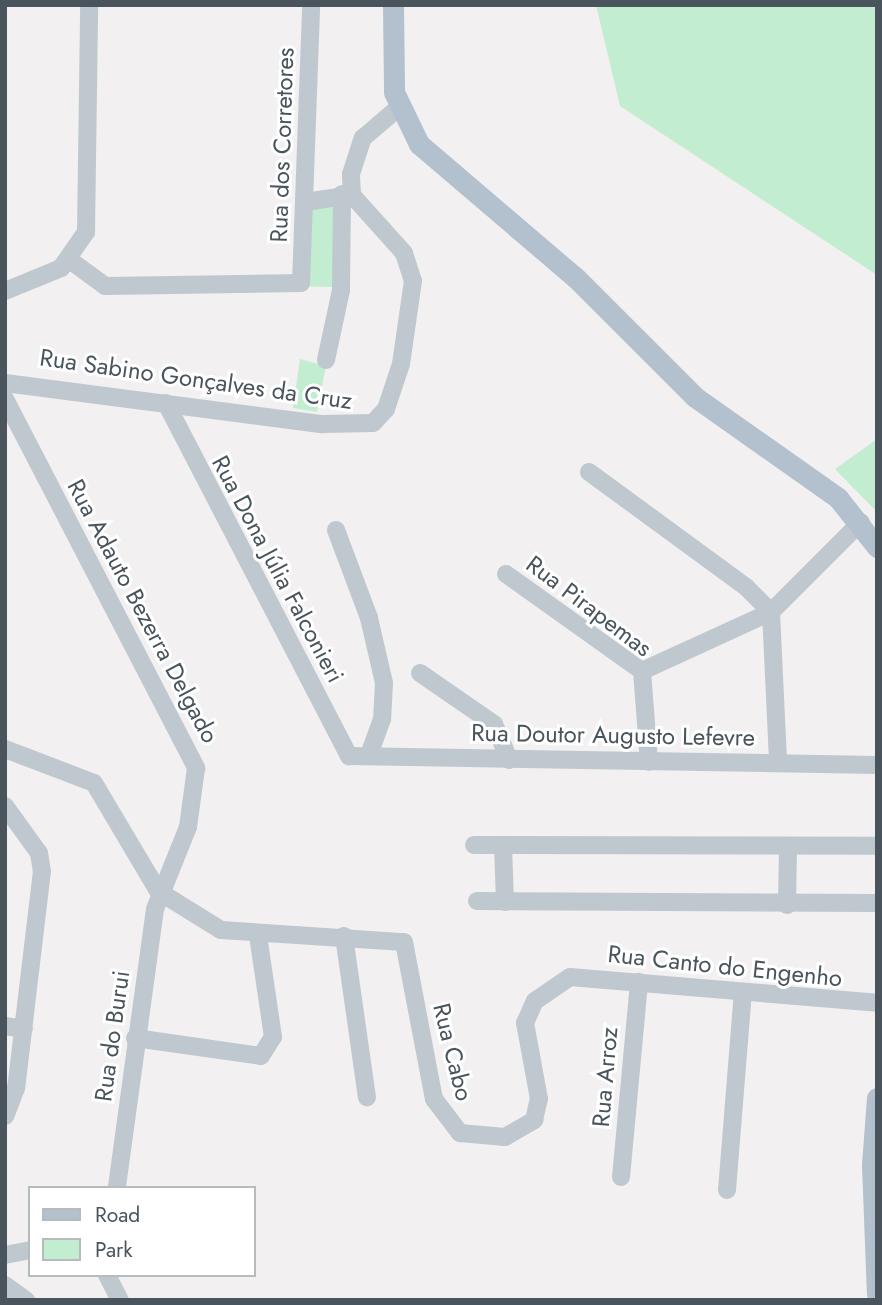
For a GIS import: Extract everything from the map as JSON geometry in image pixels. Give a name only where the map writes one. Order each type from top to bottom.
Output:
[{"type":"main road","points":[[393,5],[391,68],[398,108],[418,144],[576,278],[695,397],[809,475],[860,522],[877,547]]},
{"type":"main road","points":[[877,1098],[872,1224],[877,1294]]},
{"type":"street","points":[[5,291],[71,261],[86,232],[89,206],[89,5]]},
{"type":"street","name":"Rua dos Corretores","points":[[71,261],[105,286],[298,285],[305,202],[311,5]]},
{"type":"street","name":"Rua Sabino Gonçalves da Cruz","points":[[326,360],[341,290],[347,195],[356,151],[371,127],[398,108]]},
{"type":"street","points":[[305,202],[347,195]]},
{"type":"street","name":"Rua Sabino Gonçalves da Cruz","points":[[5,383],[350,426],[380,417],[401,364],[412,271],[404,253],[347,195]]},
{"type":"street","name":"Rua Adauto Bezerra Delgado","points":[[5,399],[196,768],[188,827],[158,891]]},
{"type":"street","name":"Rua Dona Júlia Falconieri","points":[[166,403],[349,756]]},
{"type":"street","points":[[589,472],[746,587],[771,612],[778,762]]},
{"type":"street","points":[[642,671],[771,612],[860,522]]},
{"type":"street","points":[[336,530],[365,605],[384,683],[382,719],[369,755]]},
{"type":"street","name":"Rua Pirapemas","points":[[506,574],[642,671],[649,762]]},
{"type":"street","points":[[420,673],[494,724],[509,760]]},
{"type":"street","points":[[5,749],[94,783],[158,891],[221,930],[258,936],[344,936],[366,1097]]},
{"type":"street","name":"Rua Doutor Augusto Lefevre","points":[[349,756],[877,765]]},
{"type":"street","points":[[5,806],[39,853],[42,872],[24,1029],[5,1116]]},
{"type":"street","points":[[474,845],[877,846]]},
{"type":"street","points":[[503,845],[505,902]]},
{"type":"street","points":[[787,905],[788,847]]},
{"type":"street","name":"Rua do Burui","points":[[117,1186],[135,1038],[158,891]]},
{"type":"street","points":[[477,901],[787,905],[877,903]]},
{"type":"street","points":[[135,1038],[261,1056],[273,1037],[258,936]]},
{"type":"street","name":"Rua Cabo","points":[[344,936],[404,942],[434,1099],[460,1132],[505,1137],[534,1120],[540,1099],[525,1023],[535,1001],[568,977]]},
{"type":"street","name":"Rua Canto do Engenho","points":[[568,977],[877,1003]]},
{"type":"street","name":"Rua Arroz","points":[[621,1177],[639,982]]},
{"type":"street","points":[[727,1189],[743,993]]},
{"type":"street","points":[[5,1026],[24,1029]]},
{"type":"street","points":[[5,1255],[28,1251]]},
{"type":"street","points":[[108,1277],[120,1300]]},
{"type":"street","points":[[5,1285],[26,1300]]},
{"type":"green space","points":[[596,5],[877,5],[877,275],[620,106]]},
{"type":"green space","points":[[308,199],[341,200],[339,287],[306,286]]},
{"type":"green space","points":[[300,359],[326,366],[317,412],[293,408]]},
{"type":"green space","points":[[877,439],[877,512],[835,469]]}]
